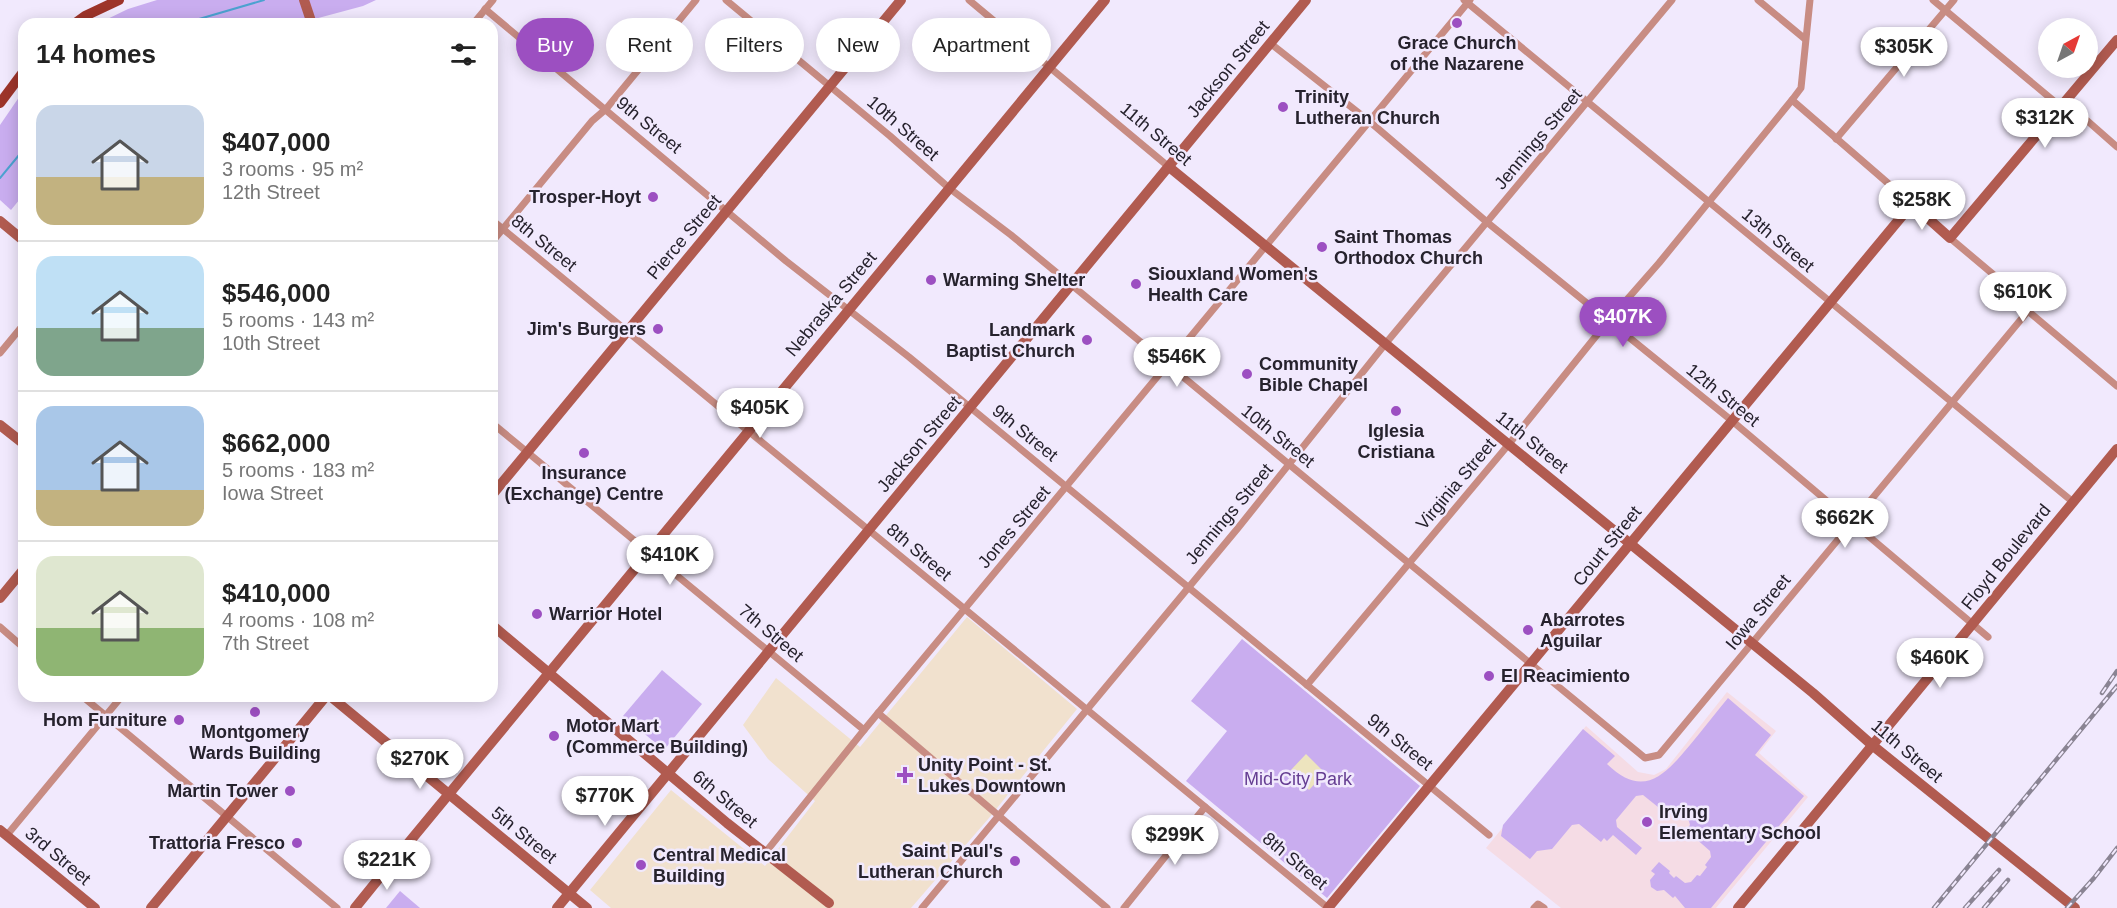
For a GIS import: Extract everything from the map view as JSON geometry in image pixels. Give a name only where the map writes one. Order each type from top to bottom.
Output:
[{"type":"main road","points":[[82,18],[119,0]]},
{"type":"main road","points":[[304,0],[310,18]]},
{"type":"main road","name":"Pierce Street","points":[[498,488],[901,0]]},
{"type":"main road","name":"Nebraska Street","points":[[1051,66],[1105,0]]},
{"type":"main road","name":"Jackson Street","points":[[557,908],[1306,0]]},
{"type":"main road","points":[[1912,204],[1950,237],[2116,45]]},
{"type":"main road","name":"Nebraska Street","points":[[355,908],[1046,72]]},
{"type":"main road","points":[[0,104],[18,79]]},
{"type":"main road","name":"11th Street","points":[[1169,167],[1752,643],[1872,745],[2075,908]]},
{"type":"main road","name":"Court Street","points":[[1328,908],[1912,204]]},
{"type":"main road","points":[[0,221],[18,235]]},
{"type":"main road","points":[[0,425],[18,439]]},
{"type":"main road","name":"Floyd Boulevard","points":[[1738,908],[2117,449]]},
{"type":"main road","points":[[0,598],[18,576]]},
{"type":"main road","name":"6th Street","points":[[498,630],[765,853],[833,906]]},
{"type":"main road","points":[[151,908],[323,702]]},
{"type":"main road","name":"5th Street","points":[[335,702],[587,908]]},
{"type":"main road","name":"3rd Street","points":[[3,832],[95,908]]},
{"type":"street","points":[[478,18],[493,0]]},
{"type":"street","points":[[498,235],[592,121],[606,110],[696,0]]},
{"type":"street","name":"10th Street","points":[[726,0],[949,188],[1071,285],[1645,758]]},
{"type":"street","name":"11th Street","points":[[969,0],[991,18]]},
{"type":"street","name":"Jennings Street","points":[[922,908],[1289,465],[1386,343],[1672,0]]},
{"type":"street","points":[[1758,0],[1805,39]]},
{"type":"street","name":"Virginia Street","points":[[1307,685],[1509,444],[1801,88],[1810,0]]},
{"type":"street","points":[[1934,0],[2117,147]]},
{"type":"street","points":[[1836,140],[1954,0]]},
{"type":"street","name":"13th Street","points":[[1467,1],[2073,502]]},
{"type":"street","name":"Jones Street","points":[[765,853],[878,713],[1467,1]]},
{"type":"street","name":"9th Street","points":[[485,9],[496,18]]},
{"type":"street","name":"9th Street","points":[[498,20],[847,311],[909,357],[1490,835]]},
{"type":"street","name":"12th Street","points":[[1270,43],[1369,121],[1488,223],[1731,420],[1988,637]]},
{"type":"street","name":"11th Street","points":[[1051,68],[1169,167]]},
{"type":"street","points":[[1792,100],[1912,204]]},
{"type":"street","name":"8th Street","points":[[498,225],[1328,908]]},
{"type":"street","points":[[1950,237],[2032,307],[2028,311],[2117,386]]},
{"type":"street","name":"Iowa Street","points":[[1645,758],[1659,754],[2028,311]]},
{"type":"street","points":[[0,353],[18,331]]},
{"type":"street","name":"7th Street","points":[[498,428],[864,730]]},
{"type":"street","points":[[0,627],[18,643]]},
{"type":"street","points":[[89,702],[337,908]]},
{"type":"street","points":[[3,832],[117,702]]},
{"type":"street","points":[[878,713],[1107,908]]},
{"type":"street","points":[[1124,908],[1205,807]]},
{"type":"shaded area","name":"Unity Point - St. Lukes Downtown","points":[[967,617],[1077,709],[989,818],[911,908],[611,908],[590,890],[671,790],[765,866],[815,801],[768,759],[743,725],[776,678],[860,747]]},
{"type":"shaded area","name":"Irving Elementary School","points":[[1727,692],[1776,731],[1759,753],[1808,797],[1716,908],[1561,908],[1486,848],[1586,726],[1638,772],[1654,775],[1666,769]]},
{"type":"green space","points":[[157,0],[376,0],[363,6],[318,18],[109,18],[128,9]]},
{"type":"green space","points":[[18,99],[18,201],[11,210],[0,200],[0,125]]},
{"type":"green space","name":"Mid-City Park","points":[[1242,639],[1420,786],[1327,898],[1186,781],[1227,731],[1191,701]]},
{"type":"green space","points":[[662,670],[702,704],[664,750],[623,716]]},
{"type":"green space","name":"Irving Elementary School","points":[[1728,698],[1771,735],[1755,755],[1804,796],[1711,908],[1685,908],[1675,896],[1673,898],[1664,890],[1657,891],[1651,887],[1650,880],[1655,874],[1651,871],[1659,862],[1670,871],[1669,873],[1674,878],[1676,876],[1685,883],[1691,882],[1697,875],[1700,876],[1711,857],[1710,851],[1686,830],[1690,825],[1689,821],[1677,811],[1672,810],[1668,815],[1643,795],[1636,796],[1616,820],[1617,827],[1642,848],[1636,855],[1613,835],[1607,841],[1604,838],[1601,842],[1579,824],[1572,825],[1552,849],[1537,851],[1530,859],[1501,836],[1503,825],[1583,729],[1615,756],[1607,764],[1620,775],[1642,782],[1662,774],[1671,766]]},
{"type":"green space","points":[[400,891],[420,908],[386,908]]},
{"type":"sand","points":[[1306,754],[1325,773],[1309,790],[1290,771]]},
{"type":"waterway","points":[[202,18],[264,0]]},
{"type":"waterway","points":[[0,178],[18,156]]},
{"type":"railway","points":[[2102,693],[2117,671]]},
{"type":"railway","points":[[1934,908],[2117,686]]},
{"type":"railway","points":[[2067,908],[2117,848]]},
{"type":"railway","points":[[1965,908],[1999,870]]},
{"type":"railway","points":[[1984,908],[2008,880]]},
{"type":"place","name":"Grace Church of the Nazarene","points":[[1457,23]]},
{"type":"place","name":"Trinity Lutheran Church","points":[[1283,107]]},
{"type":"place","name":"Trosper-Hoyt","points":[[653,197]]},
{"type":"place","name":"Saint Thomas Orthodox Church","points":[[1322,247]]},
{"type":"place","name":"Warming Shelter","points":[[931,280]]},
{"type":"place","name":"Siouxland Women's Health Care","points":[[1136,284]]},
{"type":"place","name":"Jim's Burgers","points":[[658,329]]},
{"type":"place","name":"Landmark Baptist Church","points":[[1087,340]]},
{"type":"place","name":"Community Bible Chapel","points":[[1247,374]]},
{"type":"place","name":"Iglesia Cristiana","points":[[1396,411]]},
{"type":"place","name":"Insurance (Exchange) Centre","points":[[584,453]]},
{"type":"place","name":"Warrior Hotel","points":[[537,614]]},
{"type":"place","name":"Abarrotes Aguilar","points":[[1528,630]]},
{"type":"place","name":"El Reacimiento","points":[[1489,676]]},
{"type":"place","name":"Montgomery Wards Building","points":[[255,712]]},
{"type":"place","name":"Hom Furniture","points":[[179,720]]},
{"type":"place","name":"Motor Mart (Commerce Building)","points":[[554,736]]},
{"type":"place","name":"Unity Point - St. Lukes Downtown","points":[[905,775]]},
{"type":"place","name":"Martin Tower","points":[[290,791]]},
{"type":"place","name":"Irving Elementary School","points":[[1647,822]]},
{"type":"place","name":"Trattoria Fresco","points":[[297,843]]},
{"type":"place","name":"Saint Paul's Lutheran Church","points":[[1015,861]]},
{"type":"place","name":"Central Medical Building","points":[[641,865]]}]
